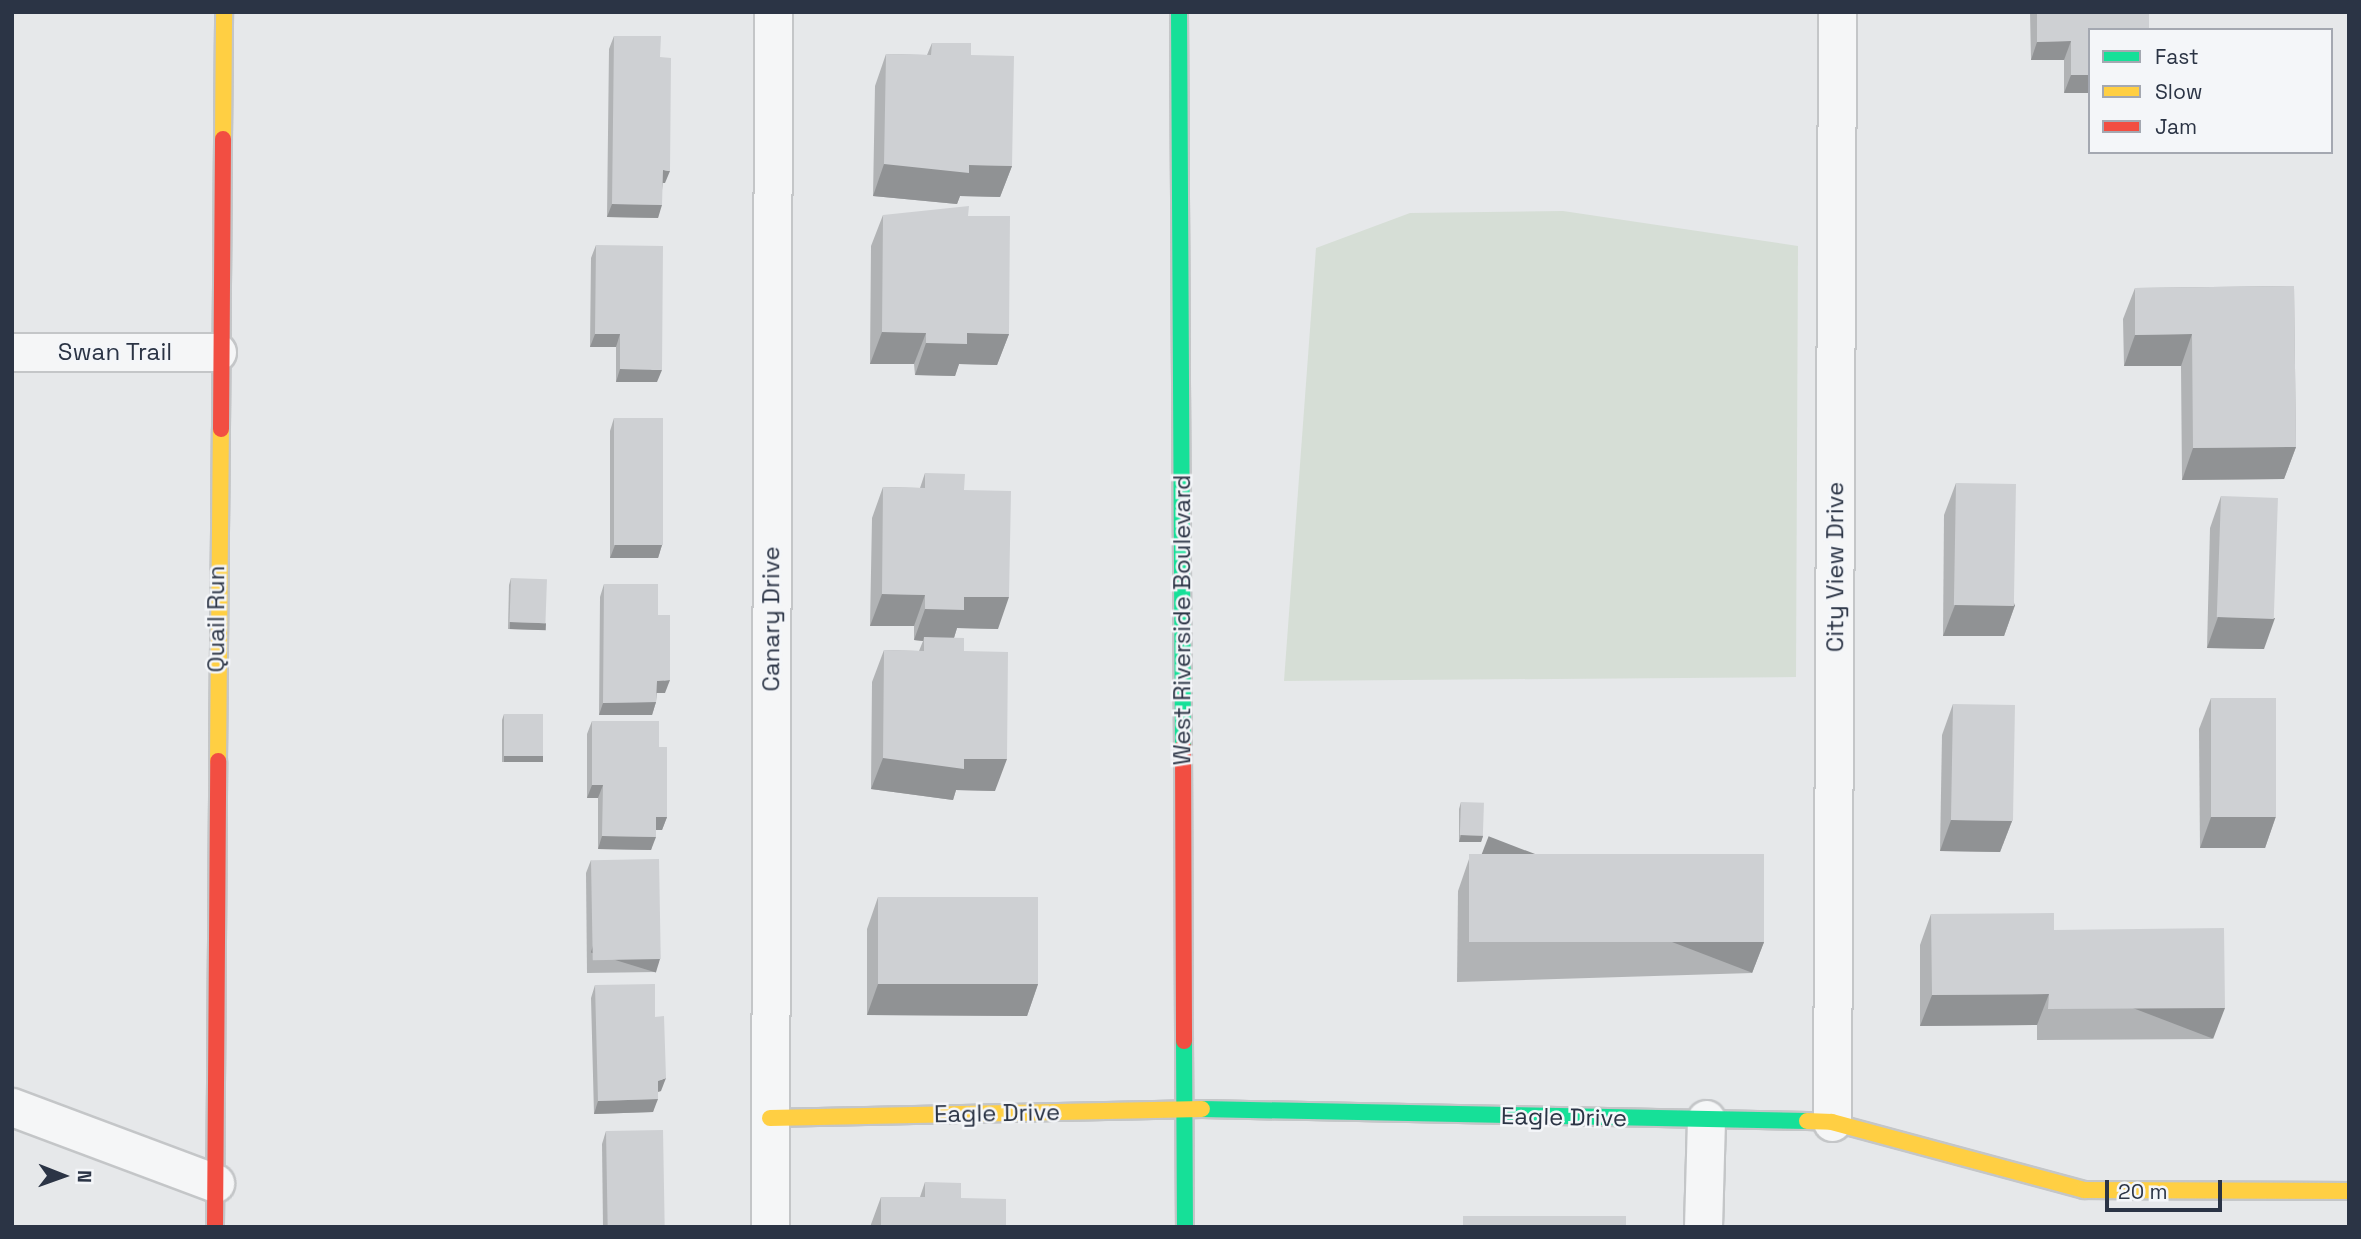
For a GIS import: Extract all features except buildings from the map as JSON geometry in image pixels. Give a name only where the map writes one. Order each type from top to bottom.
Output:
[{"type":"street","name":"Quail Run","points":[[215,1227],[217,352],[225,12]]},
{"type":"street","name":"Canary Drive","points":[[770,1227],[773,12]]},
{"type":"street","name":"West Riverside Boulevard","points":[[1179,12],[1185,1227]]},
{"type":"street","name":"City View Drive","points":[[1832,1122],[1837,12]]},
{"type":"street","name":"Swan Trail","points":[[12,352],[217,352]]},
{"type":"street","points":[[12,1107],[215,1183]]},
{"type":"street","name":"Eagle Drive","points":[[770,1118],[1184,1109],[1832,1122],[2084,1190],[2349,1191]]},
{"type":"street","points":[[1703,1227],[1706,1119]]},
{"type":"shaded area","points":[[1563,211],[1798,246],[1796,677],[1284,681],[1316,248],[1410,213]]},
{"type":"traffic: fast","points":[[1179,12],[1183,747]]},
{"type":"traffic: fast","points":[[1184,1041],[1185,1227]]},
{"type":"traffic: fast","points":[[1202,1109],[1807,1121]]},
{"type":"traffic: slow","points":[[223,139],[224,12]]},
{"type":"traffic: slow","points":[[218,761],[221,429]]},
{"type":"traffic: slow","points":[[770,1118],[1202,1109]]},
{"type":"traffic: slow","points":[[1807,1121],[1832,1122],[2084,1190],[2349,1191]]},
{"type":"traffic: jam","points":[[221,429],[223,139]]},
{"type":"traffic: jam","points":[[1183,747],[1184,1041]]},
{"type":"traffic: jam","points":[[215,1227],[218,761]]}]
